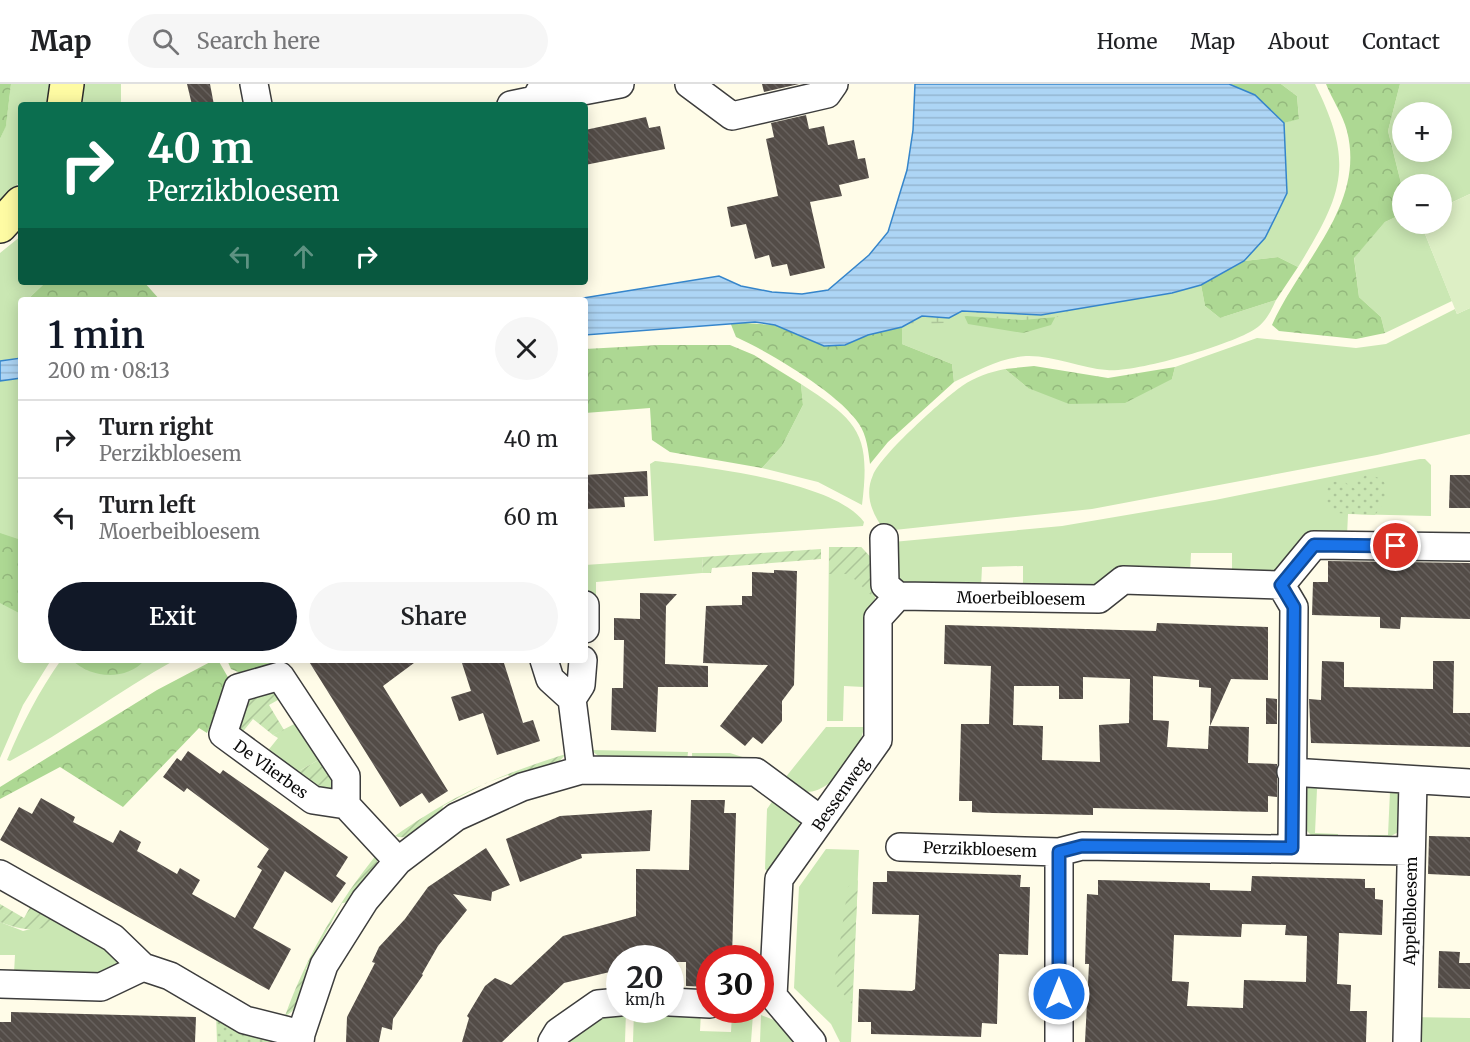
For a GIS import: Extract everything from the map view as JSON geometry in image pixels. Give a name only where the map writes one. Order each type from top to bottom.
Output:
[{"type":"street","points":[[64,102],[67,84]]},
{"type":"street","points":[[254,84],[257,102]]},
{"type":"street","points":[[530,96],[620,84]]},
{"type":"street","points":[[689,84],[732,116],[827,94],[834,84]]},
{"type":"street","points":[[0,226],[18,206]]},
{"type":"street","points":[[884,538],[885,585],[898,596]]},
{"type":"street","points":[[1292,848],[1294,607],[1281,585],[1314,545],[1470,547]]},
{"type":"street","name":"Moerbeibloesem","points":[[898,596],[1099,600],[1123,580],[1281,585]]},
{"type":"street","name":"Bessenweg","points":[[772,945],[779,879],[878,740],[878,618],[898,596]]},
{"type":"street","points":[[545,663],[550,679],[572,699]]},
{"type":"street","points":[[581,770],[572,699],[581,685],[583,663]]},
{"type":"street","name":"De Vlierbes","points":[[280,676],[346,776],[346,805],[313,800],[223,734],[238,688],[280,676]]},
{"type":"street","points":[[0,874],[113,938],[143,967],[170,976],[245,1020],[301,1038],[324,965],[365,900],[398,861],[456,817],[522,787],[581,770],[756,772],[821,820]]},
{"type":"street","points":[[1291,772],[1470,783]]},
{"type":"street","name":"Appelbloesem","points":[[1407,1042],[1413,781]]},
{"type":"street","points":[[346,805],[398,861]]},
{"type":"street","name":"Perzikbloesem","points":[[900,847],[1059,852],[1082,846],[1411,851]]},
{"type":"street","name":"Perzikbloesem","points":[[1059,852],[1059,1042]]},
{"type":"street","points":[[0,984],[101,987],[143,967]]},
{"type":"street","points":[[552,1042],[558,1032],[598,1004],[606,1003]]},
{"type":"street","name":"Bessenweg","points":[[774,1007],[812,1042]]},
{"type":"green space","points":[[0,84],[11,84],[6,126],[0,139]]},
{"type":"green space","points":[[11,84],[52,84],[50,102],[18,102],[18,184],[0,206],[0,139],[6,125]]},
{"type":"green space","points":[[80,84],[121,84],[121,102],[78,102]]},
{"type":"green space","points":[[1229,84],[1281,84],[1297,96],[1299,119],[1284,123],[1255,95]]},
{"type":"green space","points":[[1281,84],[1315,84],[1336,136],[1339,158],[1334,198],[1298,267],[1278,257],[1244,261],[1265,238],[1287,193],[1284,123],[1299,118],[1297,96]]},
{"type":"green space","points":[[1326,84],[1400,84],[1395,102],[1392,102],[1392,115],[1388,131],[1392,147],[1392,162],[1396,162],[1399,174],[1392,174],[1392,219],[1385,222],[1354,258],[1359,297],[1381,317],[1385,333],[1356,339],[1279,331],[1272,325],[1327,233],[1339,209],[1347,184],[1350,158],[1347,131]]},
{"type":"green space","points":[[1400,84],[1470,84],[1470,194],[1452,202],[1452,174],[1399,174],[1396,162],[1452,162],[1452,102],[1395,102]]},
{"type":"green space","points":[[1392,115],[1392,147],[1388,131]]},
{"type":"green space","points":[[1470,194],[1470,308],[1457,314],[1425,234],[1452,234],[1452,202]]},
{"type":"green space","points":[[1392,219],[1392,234],[1425,234],[1452,301],[1385,333],[1381,317],[1359,297],[1354,257],[1385,222]]},
{"type":"green space","points":[[18,238],[18,285],[43,285],[30,297],[18,297],[18,358],[0,361],[0,253]]},
{"type":"green space","points":[[1278,257],[1298,267],[1276,300],[1220,318],[1205,306],[1201,285],[1244,261]]},
{"type":"green space","points":[[43,285],[147,285],[157,297],[30,297]]},
{"type":"green space","points":[[1201,285],[1205,306],[1220,318],[1276,300],[1262,323],[1255,329],[1226,343],[1160,363],[1120,370],[1097,369],[1046,357],[1026,356],[997,362],[954,382],[952,364],[902,344],[902,327],[922,316],[962,311],[1058,312],[1172,293]]},
{"type":"green space","points":[[956,303],[1074,308],[1058,317],[1022,320],[966,316],[944,323],[902,327],[918,315]]},
{"type":"green space","points":[[1470,308],[1470,434],[1377,455],[1092,509],[885,531],[876,518],[871,504],[870,482],[888,454],[913,428],[953,393],[977,377],[988,373],[1005,369],[1028,388],[1172,379],[1175,367],[1257,338],[1356,348],[1386,344],[1455,309],[1457,314]]},
{"type":"green space","points":[[962,311],[1058,312],[1051,325],[1023,333],[968,324]]},
{"type":"green space","points":[[730,322],[775,325],[824,346],[845,345],[868,335],[902,327],[902,344],[952,364],[954,382],[888,442],[870,464],[864,433],[850,412],[803,375],[736,337]]},
{"type":"green space","points":[[659,345],[730,345],[754,355],[801,384],[803,405],[782,446],[762,468],[670,452],[652,440],[650,408],[588,413],[588,349]]},
{"type":"green space","points":[[1034,366],[1108,378],[1175,367],[1172,379],[1125,403],[1069,404],[1028,388],[1005,369]]},
{"type":"green space","points":[[18,378],[18,663],[49,663],[23,705],[0,758],[0,381]]},
{"type":"green space","points":[[801,384],[836,408],[856,431],[862,445],[864,461],[862,505],[818,482],[762,468],[782,446],[803,405]]},
{"type":"green space","points":[[1425,459],[1431,465],[1431,516],[1348,514],[1347,536],[1269,575],[1232,574],[1232,553],[1191,553],[1190,573],[1096,591],[1023,587],[1023,566],[982,567],[981,587],[894,583],[893,542],[1062,526],[1215,500]]},
{"type":"green space","points":[[655,461],[735,472],[798,486],[826,496],[848,508],[864,522],[863,526],[654,541],[650,464]]},
{"type":"green space","points":[[1366,475],[1382,480],[1387,489],[1384,502],[1375,515],[1335,513],[1328,505],[1326,498],[1327,490],[1332,482],[1343,481],[1355,489],[1357,482]]},
{"type":"green space","points":[[0,533],[18,539],[18,612],[0,603]]},
{"type":"green space","points":[[829,547],[861,547],[876,563],[875,599],[865,612],[864,687],[844,686],[843,721],[827,721]]},
{"type":"green space","points":[[829,547],[861,547],[876,563],[875,599],[849,574],[829,574]]},
{"type":"green space","points":[[821,549],[821,559],[712,568],[711,573],[702,573],[703,557]]},
{"type":"green space","points":[[703,557],[702,573],[596,582],[596,598],[588,595],[588,565]]},
{"type":"green space","points":[[59,663],[170,663],[31,749],[10,761],[7,760],[45,684]]},
{"type":"green space","points":[[76,663],[142,663],[128,672],[109,675],[89,671]]},
{"type":"green space","points":[[208,663],[220,663],[229,679],[207,733],[199,728],[123,807],[60,767],[0,799],[0,787],[157,690]]},
{"type":"green space","points":[[228,663],[279,663],[243,674],[231,669]]},
{"type":"green space","points":[[270,687],[285,696],[269,705],[284,730],[273,735],[253,719],[241,734],[237,730],[245,697]]},
{"type":"green space","points":[[300,721],[324,757],[295,773],[266,753],[278,738],[273,735]]},
{"type":"green space","points":[[826,727],[864,727],[857,748],[844,770],[825,786],[815,791],[805,792],[785,778]]},
{"type":"green space","points":[[590,750],[688,752],[687,761],[603,759]]},
{"type":"green space","points":[[692,753],[730,753],[764,764],[692,762]]},
{"type":"green space","points":[[566,754],[554,767],[514,779],[508,775],[491,781]]},
{"type":"green space","points":[[324,757],[335,775],[337,792],[318,788],[295,773]]},
{"type":"green space","points":[[1322,782],[1340,782],[1339,789],[1317,789],[1315,833],[1338,834],[1338,839],[1316,840],[1302,826],[1304,790]]},
{"type":"green space","points":[[482,785],[443,806],[441,815],[419,832],[407,837],[395,836],[457,797]]},
{"type":"green space","points":[[1386,785],[1402,794],[1400,831],[1384,840],[1368,840],[1368,835],[1388,835],[1390,791]]},
{"type":"green space","points":[[776,796],[795,813],[799,830],[785,854],[769,873],[765,869],[767,809]]},
{"type":"green space","points":[[826,849],[859,850],[851,1042],[840,1042],[831,1024],[794,988],[799,887]]},
{"type":"green space","points":[[377,854],[377,867],[351,902],[342,903],[306,969],[311,977],[301,999],[295,1009],[285,1016],[303,972],[324,931],[349,892]]},
{"type":"green space","points":[[858,880],[852,1004],[834,983],[848,887]]},
{"type":"green space","points":[[33,902],[65,920],[40,929],[18,928],[0,922],[0,904],[24,918]]},
{"type":"green space","points":[[65,920],[106,944],[121,965],[98,975],[14,973],[15,955],[0,955],[0,922],[23,931]]},
{"type":"green space","points":[[216,1012],[281,1042],[217,1042]]},
{"type":"green space","points":[[684,1012],[696,1012],[696,1023],[700,1023],[700,1031],[731,1032],[731,1023],[752,1023],[751,1042],[633,1042],[634,1023],[684,1023]]},
{"type":"green space","points":[[606,1015],[606,1023],[626,1023],[625,1042],[559,1042],[588,1019]]},
{"type":"green space","points":[[1408,1017],[1470,1018],[1470,1042],[1407,1042]]},
{"type":"green space","points":[[774,1020],[798,1042],[760,1042],[761,1023],[774,1023]]},
{"type":"water","points":[[915,84],[1229,84],[1255,95],[1284,123],[1287,193],[1265,238],[1244,261],[1201,285],[1172,293],[1041,315],[962,311],[949,318],[922,316],[902,327],[868,335],[845,345],[824,346],[775,325],[755,322],[588,335],[588,297],[719,276],[741,286],[772,292],[802,294],[828,290],[869,255],[888,232],[907,170],[913,130]]},
{"type":"water","points":[[18,358],[18,378],[0,381],[0,361]]},
{"type":"building","points":[[187,84],[210,84],[213,102],[191,102]]},
{"type":"building","points":[[762,84],[799,84],[764,92]]},
{"type":"building","points":[[806,115],[809,129],[824,126],[828,145],[854,140],[858,159],[865,158],[869,178],[839,185],[842,196],[810,202],[825,268],[790,276],[787,264],[772,267],[769,255],[755,259],[746,224],[731,227],[727,207],[778,196],[766,139],[774,137],[771,123]]},
{"type":"building","points":[[646,117],[649,128],[660,126],[665,149],[588,164],[588,129]]},
{"type":"building","points":[[647,471],[648,496],[624,497],[625,507],[588,509],[588,475]]},
{"type":"building","points":[[1450,475],[1470,475],[1470,508],[1449,508]]},
{"type":"building","points":[[1328,561],[1470,563],[1470,619],[1401,617],[1400,629],[1380,628],[1380,617],[1312,615],[1313,582],[1328,582]]},
{"type":"building","points":[[774,570],[797,571],[794,685],[782,701],[782,721],[762,744],[753,737],[745,746],[720,726],[768,665],[703,663],[706,606],[742,605],[742,596],[752,596],[752,572],[774,573]]},
{"type":"building","points":[[640,593],[677,594],[666,606],[665,664],[708,666],[708,687],[658,687],[656,732],[611,730],[612,688],[623,688],[624,640],[614,640],[614,618],[640,619]]},
{"type":"building","points":[[1157,623],[1268,627],[1268,680],[1231,679],[1210,726],[1211,688],[1199,687],[1199,680],[1153,676],[1153,720],[1169,721],[1167,747],[1208,749],[1209,726],[1249,727],[1248,763],[1277,764],[1277,797],[1268,796],[1268,812],[1093,808],[1093,815],[993,813],[972,812],[972,801],[959,801],[961,724],[989,724],[991,666],[944,664],[945,625],[1156,631]],"holes":[[[1083,677],[1130,679],[1129,723],[1099,725],[1100,762],[1042,760],[1043,726],[1013,725],[1014,686],[1059,686],[1059,699],[1083,699]]]},
{"type":"building","points":[[1322,661],[1344,662],[1344,687],[1433,689],[1433,661],[1454,661],[1453,713],[1470,713],[1470,747],[1311,743],[1309,699],[1321,700]]},
{"type":"building","points":[[310,663],[414,663],[383,686],[448,791],[429,803],[422,793],[400,807]]},
{"type":"building","points":[[462,663],[504,663],[523,723],[533,720],[540,741],[497,755],[483,713],[459,721],[451,697],[471,691]]},
{"type":"building","points":[[1266,698],[1277,699],[1277,724],[1266,724]]},
{"type":"building","points":[[188,751],[220,774],[223,770],[348,857],[336,876],[346,883],[332,903],[285,871],[253,928],[291,949],[269,990],[0,840],[19,807],[32,814],[41,798],[75,817],[73,822],[113,843],[120,830],[141,842],[137,851],[177,874],[180,868],[200,880],[192,894],[235,918],[262,870],[257,867],[269,849],[187,788],[184,792],[163,777],[177,758],[181,761]]},
{"type":"building","points":[[691,800],[725,800],[724,813],[736,813],[732,945],[696,945],[696,986],[686,986],[684,945],[606,945],[606,973],[564,983],[502,1042],[462,1042],[469,1018],[467,1016],[485,986],[495,978],[511,985],[563,936],[636,916],[636,869],[689,870]]},
{"type":"building","points":[[652,810],[650,851],[581,854],[582,858],[520,882],[506,839],[560,816]]},
{"type":"building","points":[[1429,836],[1470,837],[1470,876],[1428,874]]},
{"type":"building","points":[[486,848],[510,885],[492,892],[491,901],[453,894],[467,910],[438,946],[423,975],[393,1019],[392,1030],[382,1027],[379,1042],[346,1042],[347,1017],[375,963],[372,962],[379,947],[405,919],[428,887]]},
{"type":"building","points":[[887,871],[1021,875],[1020,887],[1030,887],[1028,955],[999,954],[997,1024],[982,1023],[981,1037],[871,1034],[871,1022],[858,1022],[859,989],[912,991],[915,989],[919,915],[872,914],[873,882],[887,882]]},
{"type":"building","points":[[1252,876],[1365,879],[1365,888],[1375,888],[1375,899],[1383,900],[1382,935],[1339,933],[1337,984],[1351,985],[1350,1011],[1367,1011],[1366,1042],[1085,1042],[1089,964],[1085,964],[1087,894],[1098,895],[1098,880],[1210,883],[1210,890],[1251,891]],"holes":[[[1242,924],[1286,925],[1285,935],[1307,936],[1306,982],[1244,980],[1243,1008],[1187,1006],[1189,982],[1172,981],[1174,935],[1241,937]]]},
{"type":"building","points":[[1439,951],[1460,952],[1459,963],[1470,963],[1470,989],[1438,988]]},
{"type":"building","points":[[11,1012],[196,1017],[195,1042],[0,1042],[0,1022],[11,1022]]},
{"type":"route","points":[[1059,994],[1059,852],[1082,846],[1292,848],[1294,607],[1281,585],[1314,545],[1396,546]]}]
